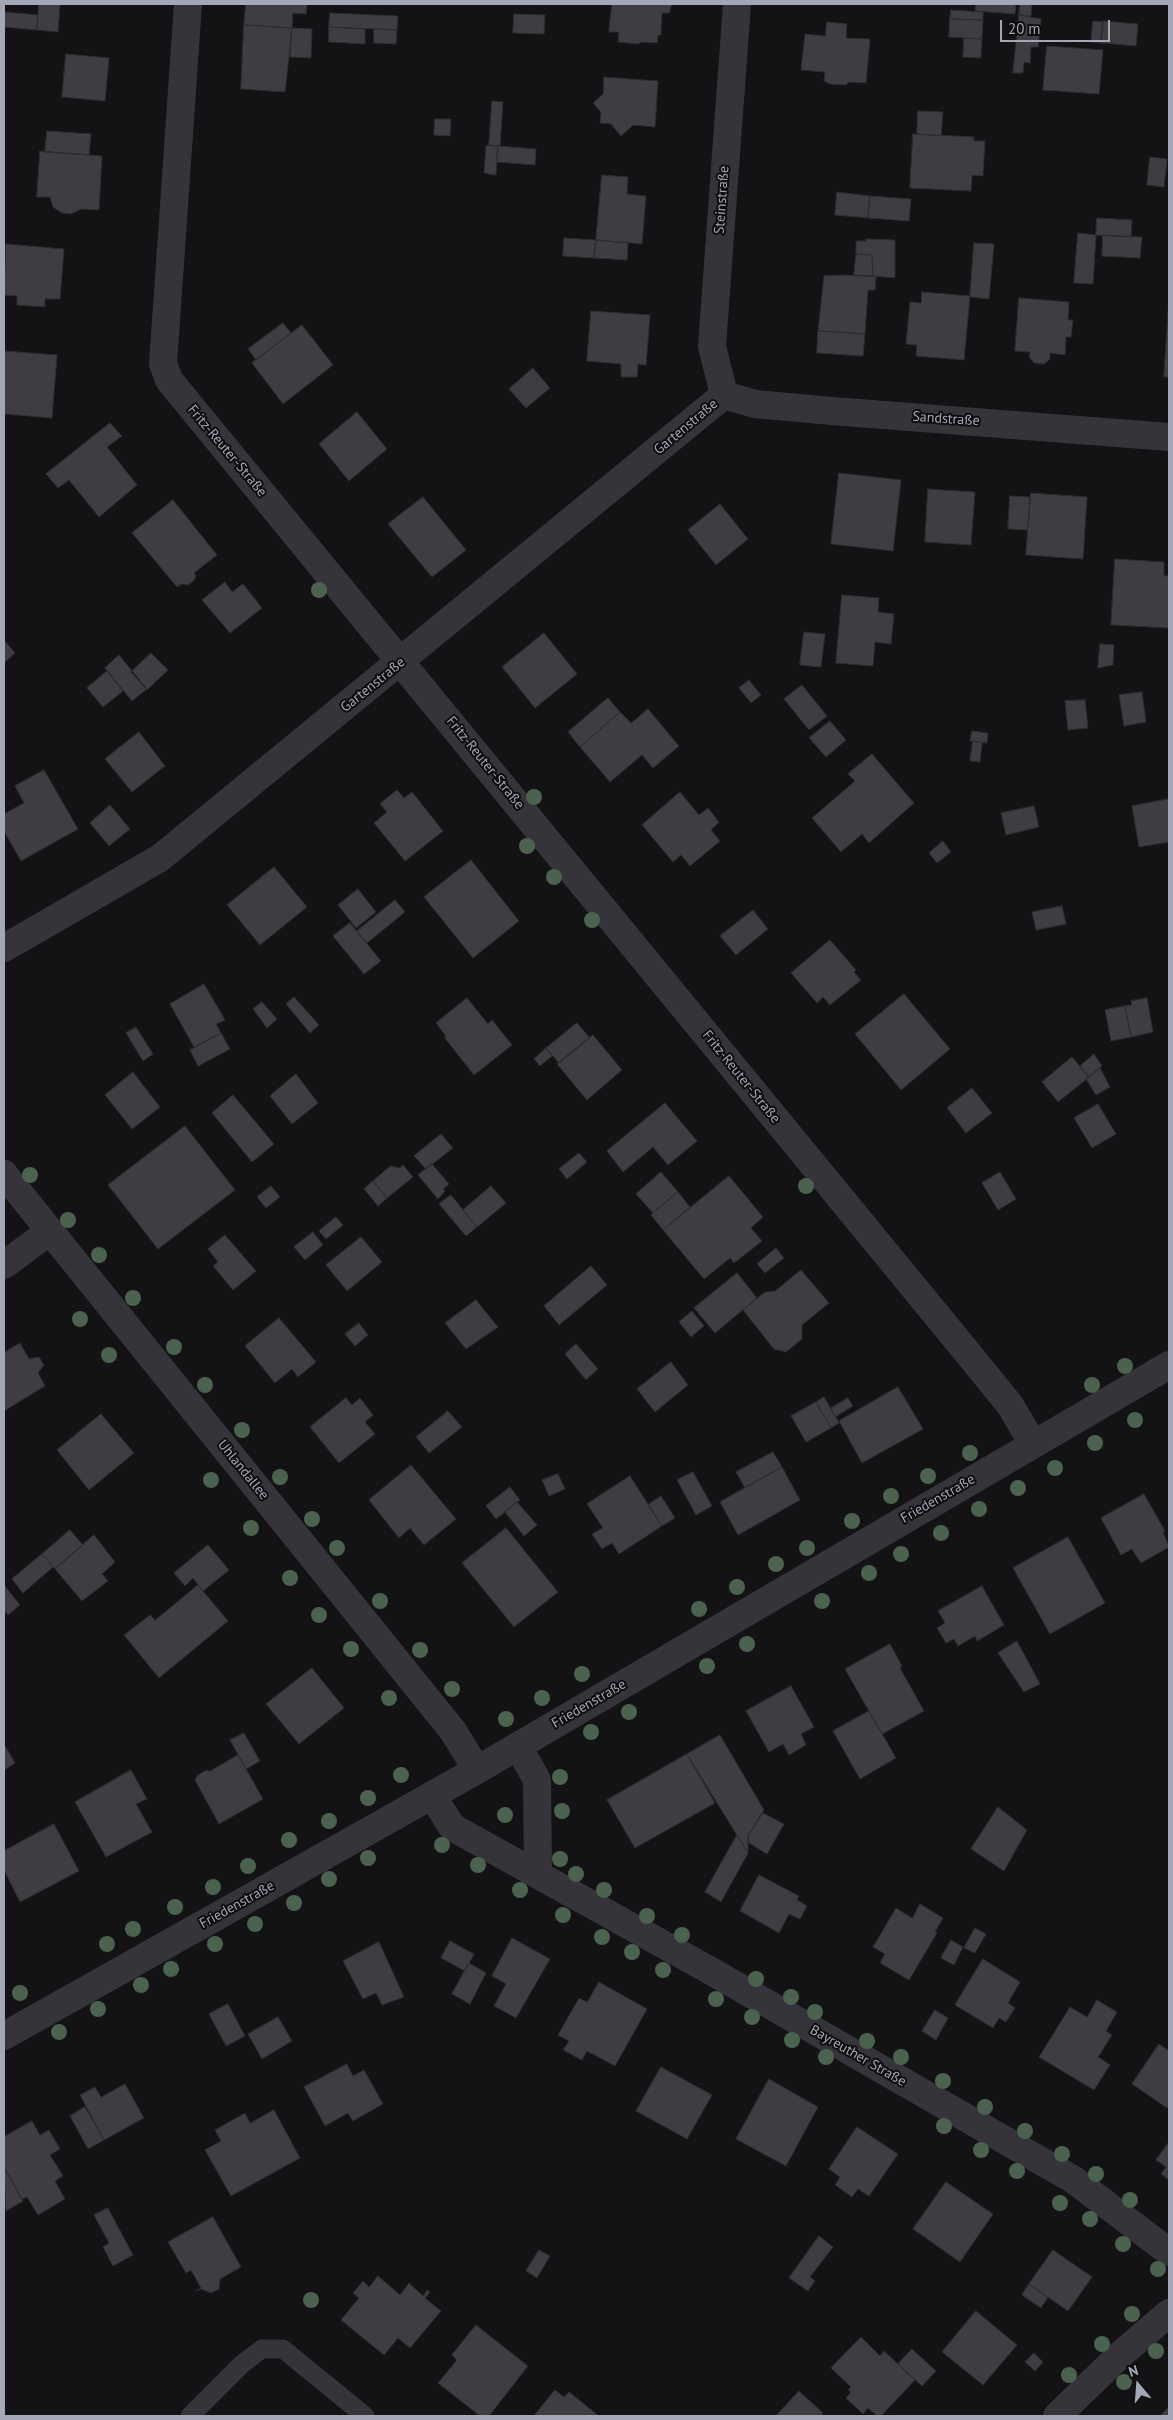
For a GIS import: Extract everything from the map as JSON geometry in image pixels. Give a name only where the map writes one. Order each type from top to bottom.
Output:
[{"type":"street","name":"Fritz-Reuter-Straße","points":[[188,4],[164,364],[169,380],[1004,1398],[1033,1444]]},
{"type":"street","name":"Steinstraße","points":[[724,395],[712,346],[737,4]]},
{"type":"street","name":"Gartenstraße","points":[[4,948],[160,858],[402,662],[724,395]]},
{"type":"street","name":"Sandstraße","points":[[724,395],[756,404],[1169,437]]},
{"type":"street","name":"Uhlandallee","points":[[4,1174],[454,1732],[477,1770]]},
{"type":"street","points":[[4,1265],[50,1231]]},
{"type":"street","name":"Friedenstraße","points":[[4,2036],[432,1796],[1169,1365]]},
{"type":"street","points":[[518,1746],[537,1780],[538,1874]]},
{"type":"street","name":"Bayreuther Straße","points":[[432,1796],[452,1827],[538,1874],[1074,2180],[1169,2252]]},
{"type":"street","points":[[1057,2416],[1120,2355],[1169,2313]]},
{"type":"lane","points":[[190,2416],[242,2364],[262,2349],[283,2349],[365,2416]]},
{"type":"building","points":[[39,4],[60,4],[58,32],[37,30]]},
{"type":"building","points":[[246,4],[307,4],[306,14],[293,13],[292,28],[244,25]]},
{"type":"building","points":[[612,4],[672,4],[669,13],[662,13],[661,35],[658,35],[657,43],[640,42],[639,44],[618,42],[619,32],[609,32]]},
{"type":"building","points":[[976,4],[1016,4],[1015,14],[975,11]]},
{"type":"building","points":[[1020,4],[1032,4],[1031,16],[1019,15]]},
{"type":"building","points":[[951,10],[983,12],[983,20],[950,19]]},
{"type":"building","points":[[5,12],[38,15],[37,30],[4,27]]},
{"type":"building","points":[[330,13],[398,16],[397,30],[329,27]]},
{"type":"building","points":[[514,14],[545,15],[544,34],[513,33]]},
{"type":"building","points":[[1019,15],[1041,19],[1038,47],[1031,47],[1030,63],[1024,62],[1023,73],[1013,73]]},
{"type":"building","points":[[950,19],[983,20],[982,39],[949,37]]},
{"type":"building","points":[[1093,21],[1103,22],[1101,43],[1091,42]]},
{"type":"building","points":[[1103,21],[1138,24],[1136,46],[1101,43]]},
{"type":"building","points":[[827,22],[847,24],[846,38],[870,39],[866,83],[830,84],[824,81],[825,72],[801,70],[805,34],[825,36]]},
{"type":"building","points":[[244,25],[292,28],[285,92],[241,89]]},
{"type":"building","points":[[329,27],[365,29],[365,44],[329,42]]},
{"type":"building","points":[[292,28],[312,29],[311,58],[290,57]]},
{"type":"building","points":[[374,29],[397,30],[396,44],[374,43]]},
{"type":"building","points":[[964,38],[982,39],[981,58],[963,57]]},
{"type":"building","points":[[1047,46],[1103,50],[1099,94],[1043,90]]},
{"type":"building","points":[[66,54],[109,58],[105,101],[62,97]]},
{"type":"building","points":[[604,77],[658,81],[655,127],[633,125],[621,136],[611,124],[600,123],[601,112],[593,103],[603,94]]},
{"type":"building","points":[[492,101],[503,102],[500,146],[489,145]]},
{"type":"building","points":[[918,111],[943,112],[941,136],[917,134]]},
{"type":"building","points":[[435,119],[451,119],[450,136],[434,135]]},
{"type":"building","points":[[47,131],[91,134],[89,155],[45,152]]},
{"type":"building","points":[[913,134],[974,137],[974,141],[985,141],[983,176],[972,175],[971,191],[910,188]]},
{"type":"building","points":[[486,146],[498,146],[496,175],[484,173]]},
{"type":"building","points":[[498,146],[536,149],[535,165],[497,162]]},
{"type":"building","points":[[40,151],[102,156],[99,210],[81,209],[71,214],[62,213],[53,207],[50,197],[37,197]]},
{"type":"building","points":[[1150,157],[1167,159],[1164,187],[1147,185]]},
{"type":"building","points":[[602,175],[628,177],[627,194],[646,196],[642,244],[596,240]]},
{"type":"building","points":[[837,192],[870,196],[868,218],[835,215]]},
{"type":"building","points":[[870,196],[911,199],[909,221],[868,218]]},
{"type":"building","points":[[1097,218],[1132,220],[1131,237],[1096,235]]},
{"type":"building","points":[[1078,233],[1096,235],[1093,284],[1074,283]]},
{"type":"building","points":[[1103,235],[1142,237],[1140,258],[1102,256]]},
{"type":"building","points":[[564,238],[596,240],[594,258],[563,256]]},
{"type":"building","points":[[866,239],[895,240],[895,278],[873,276],[872,255],[856,254],[856,241],[866,241]]},
{"type":"building","points":[[596,240],[628,243],[627,260],[594,258]]},
{"type":"building","points":[[974,243],[994,244],[989,299],[970,297]]},
{"type":"building","points":[[6,244],[64,249],[60,299],[45,299],[45,307],[17,305],[17,296],[4,295]]},
{"type":"building","points":[[856,254],[872,255],[873,276],[854,275]]},
{"type":"building","points":[[824,276],[876,277],[875,290],[868,290],[865,334],[818,331]]},
{"type":"building","points":[[922,292],[970,296],[964,360],[916,356],[917,345],[906,344],[910,302],[921,303]]},
{"type":"building","points":[[1019,298],[1069,302],[1068,320],[1073,320],[1071,337],[1066,337],[1065,355],[1050,353],[1050,359],[1044,364],[1034,363],[1029,357],[1030,352],[1015,351]]},
{"type":"building","points":[[1169,298],[1169,377],[1164,377]]},
{"type":"building","points":[[591,311],[650,315],[646,365],[638,364],[637,377],[621,377],[621,364],[587,361]]},
{"type":"building","points":[[283,323],[291,333],[256,360],[248,349]]},
{"type":"building","points":[[302,325],[333,365],[283,404],[252,363]]},
{"type":"building","points":[[818,331],[865,334],[863,356],[817,353]]},
{"type":"building","points":[[4,351],[57,355],[52,418],[4,414]]},
{"type":"building","points":[[533,368],[550,388],[526,408],[509,389]]},
{"type":"building","points":[[357,412],[387,449],[349,481],[319,444]]},
{"type":"building","points":[[110,423],[122,436],[107,447],[137,485],[99,517],[69,480],[58,488],[46,474]]},
{"type":"building","points":[[839,473],[901,480],[893,551],[831,544]]},
{"type":"building","points":[[928,489],[975,492],[971,545],[925,542]]},
{"type":"building","points":[[1031,493],[1087,497],[1083,559],[1026,555]]},
{"type":"building","points":[[1010,496],[1030,497],[1028,530],[1008,529]]},
{"type":"building","points":[[423,497],[466,550],[432,577],[388,524]]},
{"type":"building","points":[[173,500],[217,555],[194,573],[196,576],[194,580],[188,585],[182,584],[177,587],[132,533]]},
{"type":"building","points":[[720,504],[748,539],[716,565],[688,530]]},
{"type":"building","points":[[1115,559],[1164,562],[1164,576],[1169,576],[1169,628],[1111,625]]},
{"type":"building","points":[[225,582],[232,592],[243,584],[262,608],[230,633],[202,600]]},
{"type":"building","points":[[842,595],[879,598],[878,612],[894,614],[891,644],[875,642],[873,666],[836,663]]},
{"type":"building","points":[[804,632],[825,634],[821,667],[800,665]]},
{"type":"building","points":[[544,633],[577,674],[535,708],[502,667]]},
{"type":"building","points":[[4,640],[15,653],[4,663]]},
{"type":"building","points":[[1100,644],[1114,645],[1113,665],[1098,668]]},
{"type":"building","points":[[151,653],[168,670],[147,690],[131,672]]},
{"type":"building","points":[[119,655],[147,689],[132,701],[105,668]]},
{"type":"building","points":[[107,671],[123,691],[103,707],[87,688]]},
{"type":"building","points":[[749,680],[761,695],[751,703],[739,688]]},
{"type":"building","points":[[802,685],[827,716],[809,730],[784,699]]},
{"type":"building","points":[[1142,692],[1146,722],[1124,726],[1119,695]]},
{"type":"building","points":[[608,698],[620,712],[580,747],[568,732]]},
{"type":"building","points":[[1085,700],[1088,728],[1068,730],[1065,701]]},
{"type":"building","points":[[648,709],[679,746],[653,768],[642,755],[610,782],[580,747],[620,712],[631,723]]},
{"type":"building","points":[[830,721],[846,740],[826,757],[809,738]]},
{"type":"building","points":[[972,731],[988,733],[987,743],[970,741]]},
{"type":"building","points":[[139,732],[165,766],[132,792],[105,759]]},
{"type":"building","points":[[973,741],[982,743],[980,762],[970,761]]},
{"type":"building","points":[[872,754],[914,803],[869,843],[862,834],[841,852],[812,818],[855,781],[848,774]]},
{"type":"building","points":[[44,770],[78,829],[21,861],[4,831],[4,814],[24,803],[15,786]]},
{"type":"building","points":[[397,790],[404,798],[412,792],[443,831],[405,861],[374,823],[387,812],[380,804]]},
{"type":"building","points":[[680,792],[699,815],[708,808],[719,822],[711,830],[720,841],[690,866],[681,855],[673,862],[642,825]]},
{"type":"building","points":[[1169,799],[1169,842],[1139,847],[1132,806]]},
{"type":"building","points":[[110,805],[130,829],[109,846],[90,823]]},
{"type":"building","points":[[1034,806],[1039,827],[1006,835],[1001,813]]},
{"type":"building","points":[[943,841],[951,852],[937,863],[929,853]]},
{"type":"building","points":[[471,860],[519,921],[473,958],[424,897]]},
{"type":"building","points":[[274,867],[307,907],[260,945],[227,905]]},
{"type":"building","points":[[358,889],[376,912],[356,928],[338,905]]},
{"type":"building","points":[[395,900],[405,912],[367,943],[357,931]]},
{"type":"building","points":[[1062,906],[1066,924],[1036,930],[1032,912]]},
{"type":"building","points":[[753,910],[768,929],[736,955],[720,936]]},
{"type":"building","points":[[350,923],[381,961],[364,974],[333,936]]},
{"type":"building","points":[[830,940],[856,970],[854,972],[861,980],[830,1005],[823,997],[817,1003],[791,973]]},
{"type":"building","points":[[204,984],[225,1020],[216,1024],[221,1033],[194,1047],[170,1004]]},
{"type":"building","points":[[904,994],[950,1049],[901,1090],[855,1034]]},
{"type":"building","points":[[294,997],[319,1025],[310,1033],[286,1004]]},
{"type":"building","points":[[467,998],[488,1024],[492,1020],[512,1045],[474,1075],[444,1037],[446,1036],[436,1023]]},
{"type":"building","points":[[1147,998],[1153,1032],[1131,1037],[1125,1006],[1132,1005],[1131,1001]]},
{"type":"building","points":[[262,1002],[277,1019],[267,1028],[253,1009]]},
{"type":"building","points":[[1125,1006],[1131,1037],[1111,1041],[1105,1010]]},
{"type":"building","points":[[577,1023],[590,1038],[559,1063],[546,1048]]},
{"type":"building","points":[[136,1027],[153,1054],[143,1061],[126,1033]]},
{"type":"building","points":[[221,1033],[230,1049],[198,1066],[190,1050]]},
{"type":"building","points":[[593,1035],[622,1070],[587,1100],[557,1064]]},
{"type":"building","points":[[546,1048],[552,1056],[540,1066],[534,1059]]},
{"type":"building","points":[[1094,1054],[1102,1066],[1089,1077],[1080,1066]]},
{"type":"building","points":[[1072,1057],[1089,1077],[1058,1102],[1042,1082]]},
{"type":"building","points":[[1100,1068],[1110,1087],[1096,1095],[1086,1079]]},
{"type":"building","points":[[133,1072],[160,1107],[132,1129],[105,1095]]},
{"type":"building","points":[[296,1074],[318,1103],[292,1124],[270,1096]]},
{"type":"building","points":[[972,1088],[992,1113],[966,1133],[947,1108]]},
{"type":"building","points":[[233,1095],[274,1144],[252,1162],[212,1113]]},
{"type":"building","points":[[665,1103],[697,1141],[668,1165],[653,1147],[623,1172],[607,1151]]},
{"type":"building","points":[[1098,1104],[1116,1134],[1092,1148],[1074,1118]]},
{"type":"building","points":[[185,1126],[235,1190],[158,1249],[108,1185]]},
{"type":"building","points":[[441,1134],[453,1148],[426,1169],[414,1156]]},
{"type":"building","points":[[579,1153],[587,1162],[567,1179],[559,1169]]},
{"type":"building","points":[[432,1164],[449,1184],[443,1189],[445,1191],[438,1199],[418,1175]]},
{"type":"building","points":[[403,1165],[413,1177],[387,1198],[373,1181],[390,1166],[400,1168]]},
{"type":"building","points":[[661,1172],[678,1192],[653,1213],[636,1194]]},
{"type":"building","points":[[1000,1172],[1016,1199],[998,1210],[982,1183]]},
{"type":"building","points":[[729,1176],[763,1217],[751,1228],[762,1241],[734,1263],[730,1258],[704,1279],[663,1230]]},
{"type":"building","points":[[373,1181],[387,1198],[378,1206],[364,1189]]},
{"type":"building","points":[[271,1186],[280,1197],[266,1208],[257,1197]]},
{"type":"building","points":[[491,1186],[506,1203],[477,1227],[463,1210]]},
{"type":"building","points":[[678,1192],[690,1207],[663,1230],[651,1215]]},
{"type":"building","points":[[451,1195],[477,1227],[466,1236],[439,1204]]},
{"type":"building","points":[[336,1217],[343,1225],[326,1239],[319,1231]]},
{"type":"building","points":[[313,1232],[323,1245],[305,1260],[294,1247]]},
{"type":"building","points":[[225,1235],[256,1271],[233,1290],[213,1266],[218,1262],[208,1249]]},
{"type":"building","points":[[361,1237],[382,1262],[347,1291],[326,1265]]},
{"type":"building","points":[[776,1248],[784,1258],[765,1273],[757,1264]]},
{"type":"building","points":[[591,1266],[607,1285],[559,1325],[544,1306]]},
{"type":"building","points":[[801,1270],[829,1303],[802,1325],[802,1339],[786,1352],[774,1349],[743,1310],[765,1292],[775,1291]]},
{"type":"building","points":[[737,1273],[757,1298],[715,1333],[694,1308]]},
{"type":"building","points":[[476,1300],[498,1327],[466,1349],[445,1323]]},
{"type":"building","points":[[692,1311],[704,1326],[691,1337],[679,1322]]},
{"type":"building","points":[[279,1318],[316,1362],[298,1377],[292,1369],[275,1383],[245,1346]]},
{"type":"building","points":[[359,1323],[368,1335],[355,1346],[345,1334]]},
{"type":"building","points":[[20,1343],[29,1359],[39,1357],[44,1365],[38,1373],[45,1386],[4,1411],[4,1353]]},
{"type":"building","points":[[576,1344],[598,1369],[586,1380],[565,1354]]},
{"type":"building","points":[[671,1362],[688,1385],[655,1412],[637,1389]]},
{"type":"building","points":[[898,1387],[923,1429],[862,1463],[839,1421]]},
{"type":"building","points":[[824,1397],[839,1423],[831,1428],[816,1402]]},
{"type":"building","points":[[346,1398],[352,1405],[360,1398],[373,1415],[365,1422],[375,1434],[339,1463],[310,1427]]},
{"type":"building","points":[[848,1398],[853,1406],[835,1417],[831,1408]]},
{"type":"building","points":[[816,1402],[831,1428],[806,1442],[791,1416]]},
{"type":"building","points":[[448,1411],[462,1427],[429,1453],[416,1437]]},
{"type":"building","points":[[101,1414],[134,1453],[89,1490],[57,1450]]},
{"type":"building","points":[[773,1452],[782,1467],[745,1488],[736,1472]]},
{"type":"building","points":[[411,1465],[456,1519],[424,1545],[410,1528],[399,1538],[369,1500]]},
{"type":"building","points":[[782,1467],[800,1500],[738,1535],[720,1502]]},
{"type":"building","points":[[693,1472],[712,1506],[696,1515],[677,1480]]},
{"type":"building","points":[[558,1474],[565,1489],[549,1496],[542,1480]]},
{"type":"building","points":[[630,1476],[662,1526],[619,1554],[612,1543],[602,1549],[592,1534],[603,1528],[587,1504]]},
{"type":"building","points":[[510,1487],[520,1500],[496,1519],[486,1506]]},
{"type":"building","points":[[1144,1494],[1165,1531],[1163,1532],[1169,1547],[1141,1563],[1132,1549],[1121,1555],[1101,1518]]},
{"type":"building","points":[[661,1496],[675,1518],[662,1526],[648,1505]]},
{"type":"building","points":[[517,1502],[537,1525],[524,1536],[505,1512]]},
{"type":"building","points":[[506,1528],[558,1592],[514,1627],[462,1563]]},
{"type":"building","points":[[70,1530],[83,1545],[55,1569],[42,1554]]},
{"type":"building","points":[[94,1535],[115,1562],[102,1574],[108,1581],[82,1601],[55,1569]]},
{"type":"building","points":[[1068,1537],[1105,1603],[1050,1634],[1013,1568]]},
{"type":"building","points":[[208,1545],[229,1570],[203,1591],[193,1578],[185,1586],[174,1573]]},
{"type":"building","points":[[42,1554],[53,1567],[23,1593],[12,1579]]},
{"type":"building","points":[[4,1585],[20,1605],[8,1615],[4,1610]]},
{"type":"building","points":[[198,1585],[228,1621],[159,1678],[124,1635],[150,1615],[155,1620]]},
{"type":"building","points":[[982,1586],[1004,1625],[977,1641],[975,1636],[958,1646],[954,1639],[946,1643],[937,1628],[945,1623],[938,1611]]},
{"type":"building","points":[[1017,1641],[1040,1684],[1024,1692],[998,1653]]},
{"type":"building","points":[[890,1644],[902,1666],[900,1668],[924,1711],[882,1734],[845,1669]]},
{"type":"building","points":[[312,1668],[344,1708],[299,1744],[266,1704]]},
{"type":"building","points":[[791,1686],[814,1727],[801,1734],[806,1745],[789,1755],[783,1744],[769,1752],[746,1711]]},
{"type":"building","points":[[869,1711],[896,1758],[860,1779],[833,1731]]},
{"type":"building","points":[[244,1733],[260,1761],[246,1769],[230,1740]]},
{"type":"building","points":[[720,1735],[764,1810],[748,1836],[748,1853],[687,1754]]},
{"type":"building","points":[[4,1744],[15,1763],[4,1770]]},
{"type":"building","points":[[687,1754],[715,1803],[635,1848],[607,1800]]},
{"type":"building","points":[[238,1755],[263,1799],[219,1824],[195,1780],[198,1775],[206,1770],[210,1771]]},
{"type":"building","points":[[131,1770],[147,1799],[136,1804],[152,1832],[106,1857],[75,1802]]},
{"type":"building","points":[[998,1807],[1027,1830],[1004,1871],[971,1849]]},
{"type":"building","points":[[763,1813],[784,1824],[767,1854],[749,1843],[748,1836]]},
{"type":"building","points":[[54,1824],[79,1871],[20,1902],[4,1870],[4,1851]]},
{"type":"building","points":[[737,1835],[748,1853],[721,1902],[705,1892]]},
{"type":"building","points":[[759,1875],[799,1896],[797,1900],[807,1906],[800,1919],[789,1914],[779,1933],[740,1911]]},
{"type":"building","points":[[920,1904],[943,1918],[935,1932],[937,1933],[909,1980],[880,1963],[885,1954],[873,1947],[896,1908],[912,1918]]},
{"type":"building","points":[[975,1928],[986,1934],[975,1953],[964,1948]]},
{"type":"building","points":[[512,1938],[550,1959],[516,2018],[494,2006],[506,1984],[492,1976]]},
{"type":"building","points":[[951,1940],[963,1947],[954,1965],[941,1958]]},
{"type":"building","points":[[450,1941],[474,1954],[465,1971],[441,1958]]},
{"type":"building","points":[[379,1942],[404,1997],[382,2005],[376,1993],[363,1999],[343,1961]]},
{"type":"building","points":[[983,1959],[1020,1982],[1008,2003],[1015,2008],[1006,2022],[999,2018],[993,2028],[955,2005]]},
{"type":"building","points":[[469,1963],[486,1973],[470,2004],[452,1994]]},
{"type":"building","points":[[599,1982],[647,2009],[615,2066],[587,2051],[582,2060],[563,2050],[569,2041],[558,2035],[579,1998],[587,2002]]},
{"type":"building","points":[[1097,2000],[1117,2012],[1106,2031],[1112,2035],[1098,2057],[1110,2065],[1094,2090],[1039,2057],[1070,2007],[1087,2017]]},
{"type":"building","points":[[228,2004],[245,2036],[226,2046],[209,2014]]},
{"type":"building","points":[[935,2010],[948,2018],[936,2040],[922,2031]]},
{"type":"building","points":[[278,2017],[292,2041],[262,2059],[248,2034]]},
{"type":"building","points":[[1159,2044],[1169,2051],[1169,2104],[1167,2108],[1132,2084]]},
{"type":"building","points":[[347,2064],[353,2076],[364,2070],[383,2104],[353,2121],[348,2113],[325,2126],[304,2087]]},
{"type":"building","points":[[661,2067],[712,2095],[687,2139],[636,2111]]},
{"type":"building","points":[[769,2079],[818,2107],[786,2166],[736,2139]]},
{"type":"building","points":[[125,2084],[144,2118],[104,2140],[80,2095],[95,2087],[101,2097]]},
{"type":"building","points":[[85,2107],[104,2140],[88,2149],[70,2116]]},
{"type":"building","points":[[274,2110],[300,2158],[231,2196],[205,2150],[221,2141],[215,2130],[245,2113],[250,2123]]},
{"type":"building","points":[[32,2121],[40,2135],[49,2130],[60,2149],[50,2155],[63,2176],[55,2181],[65,2199],[38,2215],[27,2197],[22,2199],[4,2167],[4,2137]]},
{"type":"building","points":[[857,2127],[898,2154],[869,2196],[858,2189],[852,2197],[835,2185],[840,2177],[829,2169]]},
{"type":"building","points":[[1169,2142],[1169,2180],[1161,2174],[1166,2167],[1156,2160]]},
{"type":"building","points":[[6,2171],[23,2201],[6,2211],[4,2172]]},
{"type":"building","points":[[946,2182],[993,2214],[960,2262],[913,2229]]},
{"type":"building","points":[[108,2208],[133,2255],[113,2266],[103,2247],[109,2243],[94,2215]]},
{"type":"building","points":[[213,2217],[241,2267],[220,2279],[219,2289],[211,2293],[201,2289],[196,2291],[201,2288],[191,2270],[186,2273],[168,2242]]},
{"type":"building","points":[[819,2236],[833,2247],[810,2277],[815,2281],[808,2291],[789,2278]]},
{"type":"building","points":[[539,2250],[550,2256],[537,2278],[526,2271]]},
{"type":"building","points":[[1053,2250],[1092,2277],[1068,2311],[1029,2284]]},
{"type":"building","points":[[378,2276],[400,2295],[409,2283],[423,2296],[427,2290],[430,2292],[425,2298],[441,2311],[410,2348],[398,2338],[384,2355],[341,2320],[359,2298],[353,2293],[363,2281],[369,2287]]},
{"type":"building","points":[[1029,2284],[1048,2297],[1041,2308],[1022,2295]]},
{"type":"building","points":[[976,2311],[1017,2345],[983,2385],[942,2352]]},
{"type":"building","points":[[476,2325],[528,2366],[489,2416],[480,2416],[438,2383],[457,2360],[452,2355]]},
{"type":"building","points":[[861,2337],[880,2356],[884,2351],[915,2380],[881,2416],[877,2416],[868,2408],[863,2414],[846,2398],[851,2392],[848,2390],[851,2387],[831,2368]]},
{"type":"building","points":[[912,2349],[936,2371],[922,2386],[898,2364]]},
{"type":"building","points":[[1034,2353],[1043,2362],[1035,2371],[1025,2362]]},
{"type":"building","points":[[555,2390],[564,2397],[569,2392],[599,2416],[534,2416]]},
{"type":"building","points":[[799,2391],[823,2413],[820,2416],[776,2416]]},
{"type":"building","points":[[1169,2407],[1169,2416],[1160,2416]]}]
